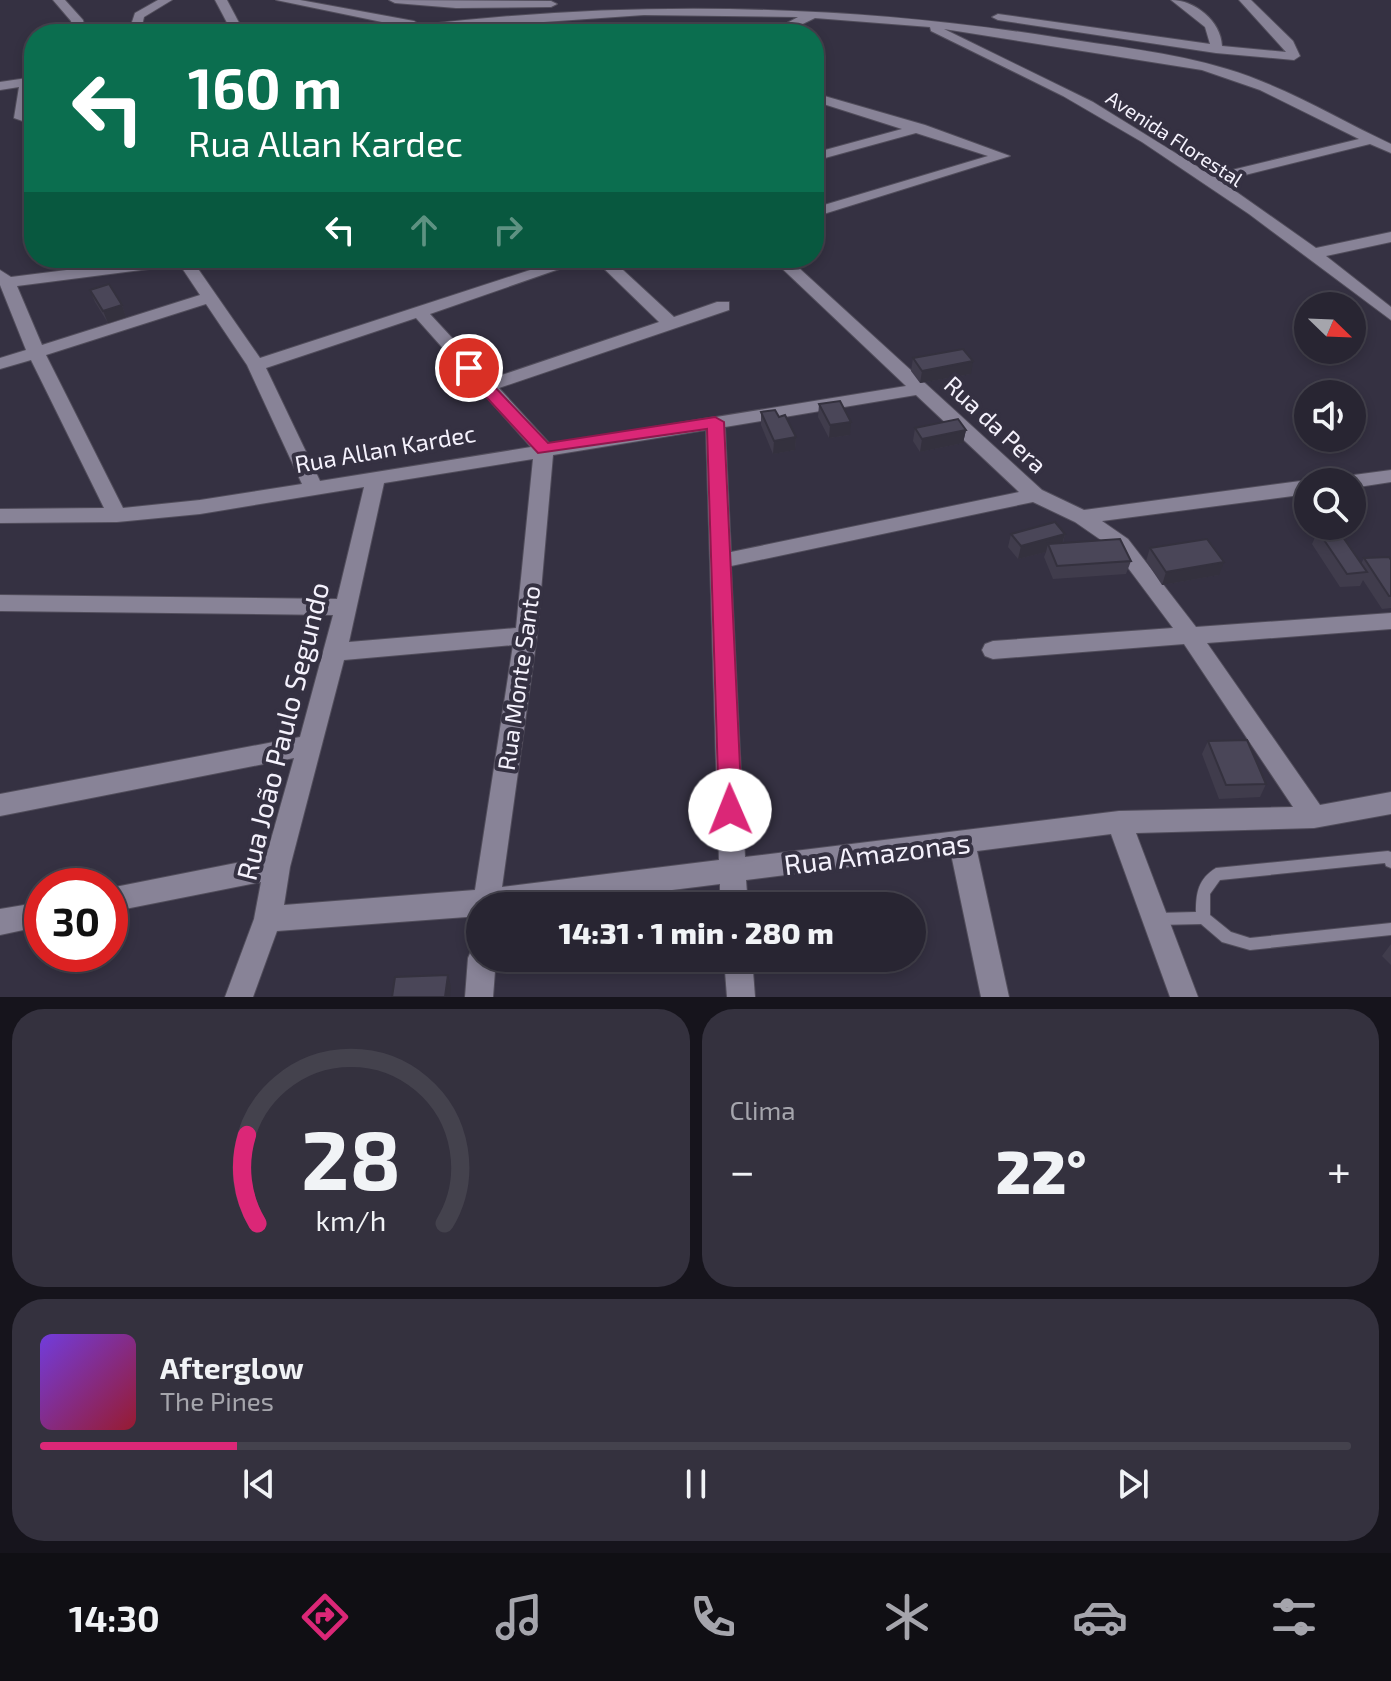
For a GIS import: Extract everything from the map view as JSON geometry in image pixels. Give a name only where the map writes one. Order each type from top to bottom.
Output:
[{"type":"street","points":[[59,0],[78,24]]},
{"type":"street","points":[[137,24],[139,15],[166,0]]},
{"type":"street","points":[[221,0],[234,24]]},
{"type":"street","points":[[282,0],[303,1],[411,24]]},
{"type":"street","points":[[395,0],[758,2],[960,13],[1290,58],[1294,53],[1289,44],[1245,0]]},
{"type":"street","points":[[1177,0],[1213,27],[1216,49]]},
{"type":"street","points":[[758,2],[796,12]]},
{"type":"street","points":[[465,24],[571,16],[796,12],[921,22],[1070,43],[1198,66],[1241,78],[1391,149]]},
{"type":"street","points":[[794,24],[814,14]]},
{"type":"street","name":"Avenida Florestal","points":[[921,22],[1067,93],[1207,180],[1312,254],[1391,315]]},
{"type":"street","points":[[0,86],[24,83]]},
{"type":"street","points":[[824,102],[1001,154],[1001,159],[824,210]]},
{"type":"street","points":[[824,154],[920,128]]},
{"type":"street","points":[[1207,180],[1391,136]]},
{"type":"street","points":[[1312,254],[1391,237]]},
{"type":"street","points":[[107,268],[3,279],[117,515]]},
{"type":"street","points":[[196,268],[208,298],[256,365],[313,487]]},
{"type":"street","points":[[256,365],[553,268]]},
{"type":"street","points":[[612,268],[670,323]]},
{"type":"street","name":"Rua da Pera","points":[[790,268],[1035,495],[1082,517],[1121,544],[1190,635],[1314,817]]},
{"type":"street","points":[[0,364],[208,298]]},
{"type":"street","points":[[485,387],[723,306]]},
{"type":"street","points":[[419,312],[544,449]]},
{"type":"street","name":"Rua Allan Kardec","points":[[0,516],[117,515],[200,507],[920,389]]},
{"type":"street","points":[[715,422],[733,892]]},
{"type":"street","name":"Rua Monte Santo","points":[[488,892],[526,636],[544,449]]},
{"type":"street","points":[[1366,479],[1391,476]]},
{"type":"street","name":"Rua João Paulo Segundo","points":[[239,997],[268,919],[277,867],[335,652],[343,607],[376,477]]},
{"type":"street","points":[[1082,517],[1294,489]]},
{"type":"street","points":[[722,561],[1035,495]]},
{"type":"street","points":[[0,603],[343,607]]},
{"type":"street","points":[[993,650],[1391,621]]},
{"type":"street","points":[[335,652],[526,636]]},
{"type":"street","points":[[0,805],[310,745]]},
{"type":"street","name":"Rua Amazonas","points":[[573,892],[1119,822],[1314,817],[1391,803]]},
{"type":"street","points":[[1119,822],[1184,997]]},
{"type":"street","points":[[962,842],[995,997]]},
{"type":"street","points":[[128,896],[277,867]]},
{"type":"street","name":"Rua Amazonas","points":[[268,919],[466,904]]},
{"type":"street","points":[[0,922],[24,917]]},
{"type":"street","points":[[479,997],[481,972]]},
{"type":"street","points":[[739,972],[741,997]]},
{"type":"lane","points":[[1203,918],[1203,892],[1216,874],[1388,857],[1391,862]]},
{"type":"lane","points":[[1155,919],[1203,918],[1227,937],[1250,944],[1391,929]]},
{"type":"building","points":[[109,284],[122,305],[103,311],[90,290]]},
{"type":"building","points":[[963,349],[973,361],[922,371],[913,358]]},
{"type":"building","points":[[840,401],[851,422],[830,425],[819,404]]},
{"type":"building","points":[[775,410],[779,417],[785,415],[796,437],[774,441],[761,412]]},
{"type":"building","points":[[958,419],[966,430],[922,439],[915,428]]},
{"type":"building","points":[[1055,522],[1065,534],[1021,546],[1011,534]]},
{"type":"building","points":[[1120,539],[1131,561],[1057,566],[1048,544]]},
{"type":"building","points":[[1207,539],[1224,562],[1166,572],[1150,548]]},
{"type":"building","points":[[1324,540],[1345,540],[1367,572],[1347,574]]},
{"type":"building","points":[[1389,557],[1391,560],[1391,596],[1364,558]]},
{"type":"building","points":[[1247,740],[1266,784],[1226,785],[1208,741]]},
{"type":"building","points":[[448,975],[445,997],[392,997],[395,977]]},
{"type":"route","points":[[469,368],[544,449],[715,422],[730,810]]}]
